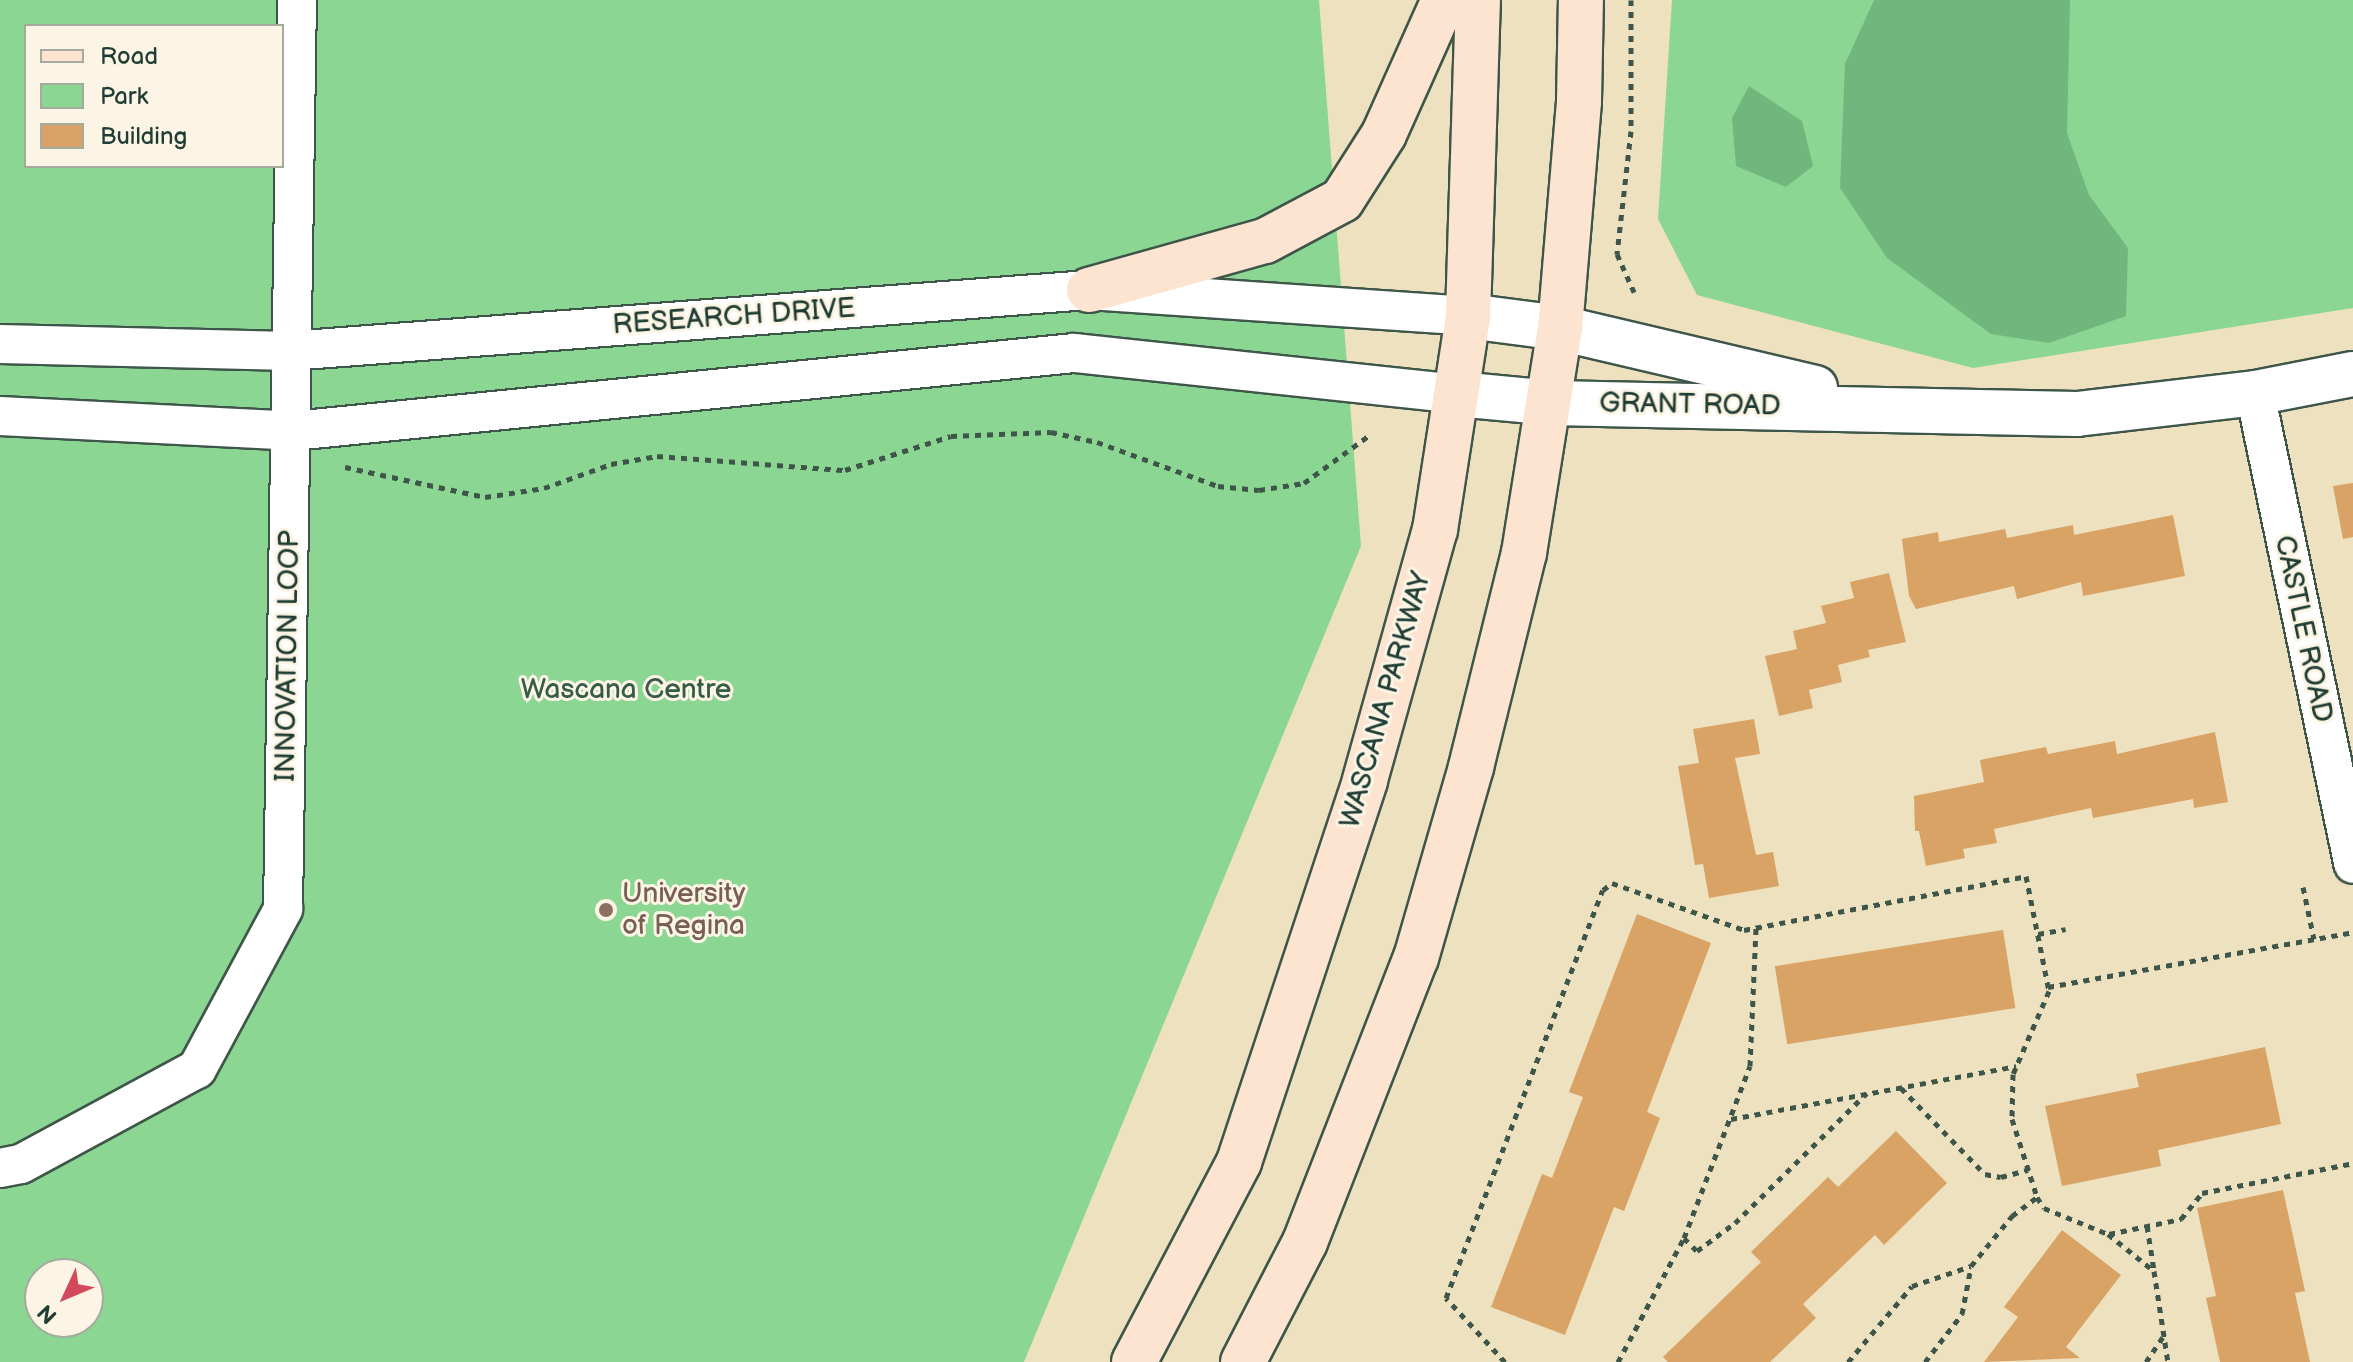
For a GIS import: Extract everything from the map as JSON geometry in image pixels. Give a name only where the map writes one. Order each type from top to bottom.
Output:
[{"type":"main road","points":[[1089,290],[1265,241],[1342,200],[1384,134],[1444,0]]},
{"type":"main road","name":"WASCANA PARKWAY","points":[[1134,1362],[1239,1162],[1401,658],[1435,530],[1468,316],[1478,0]]},
{"type":"main road","points":[[1243,1362],[1305,1242],[1416,958],[1524,553],[1552,403],[1560,328],[1581,0]]},
{"type":"street","name":"INNOVATION LOOP","points":[[0,1168],[21,1164],[197,1069],[283,909],[297,0]]},
{"type":"street","name":"RESEARCH DRIVE","points":[[0,344],[290,351],[1089,290],[1468,316]]},
{"type":"street","name":"GRANT ROAD","points":[[1468,316],[1560,328],[1923,410]]},
{"type":"street","points":[[0,416],[292,445],[1074,353],[1457,394]]},
{"type":"street","name":"GRANT ROAD","points":[[1457,394],[1552,403],[2077,414],[2255,393],[2353,374]]},
{"type":"street","name":"CASTLE ROAD","points":[[2255,393],[2353,864]]},
{"type":"path","points":[[1631,0],[1631,131],[1617,254],[1634,292]]},
{"type":"path","points":[[292,445],[485,497],[544,488],[611,464],[657,456],[845,470],[951,436],[1051,432],[1097,442],[1218,486],[1259,490],[1304,483],[1371,434]]},
{"type":"path","points":[[1505,1362],[1446,1298],[1603,890],[1618,882],[1740,929],[2026,876],[2048,987],[2016,1066],[2012,1119],[2028,1170],[2044,1208],[2108,1234],[2154,1271]]},
{"type":"path","points":[[2303,887],[2314,939]]},
{"type":"path","points":[[1622,1361],[1684,1238],[1752,1053],[1756,927]]},
{"type":"path","points":[[2038,934],[2066,929]]},
{"type":"path","points":[[2048,987],[2353,932]]},
{"type":"path","points":[[1730,1119],[2016,1066]]},
{"type":"path","points":[[1900,1087],[1985,1174],[2001,1177],[2028,1170]]},
{"type":"path","points":[[1684,1238],[1697,1251],[1735,1223],[1867,1093]]},
{"type":"path","points":[[2108,1234],[2181,1219],[2202,1193],[2353,1163]]},
{"type":"path","points":[[1925,1362],[1962,1314],[1971,1266],[2020,1207],[2037,1197]]},
{"type":"path","points":[[2147,1226],[2168,1362]]},
{"type":"path","points":[[1848,1362],[1912,1286],[1971,1266]]},
{"type":"path","points":[[2146,1362],[2164,1336]]},
{"type":"green space","name":"Wascana Centre","points":[[0,0],[1319,0],[1361,546],[1024,1362],[0,1362]]},
{"type":"green space","points":[[1672,0],[2353,0],[2353,308],[1973,368],[1697,295],[1658,219]]},
{"type":"green space","points":[[1874,0],[2070,0],[2067,133],[2089,195],[2128,248],[2126,316],[2049,343],[1991,334],[1887,258],[1840,188],[1845,64]]},
{"type":"green space","points":[[1749,86],[1802,121],[1813,166],[1786,187],[1736,166],[1732,118]]},
{"type":"building","points":[[2353,483],[2353,537],[2343,539],[2333,486]]},
{"type":"building","points":[[2173,515],[2185,576],[2083,596],[2081,582],[2017,599],[2014,586],[1916,609],[1909,596],[1902,539],[1938,532],[1939,542],[2005,529],[2007,538],[2073,525],[2074,535]]},
{"type":"building","points":[[1889,573],[1906,642],[1868,650],[1870,657],[1838,665],[1842,682],[1809,690],[1813,708],[1779,716],[1765,656],[1797,649],[1793,631],[1826,623],[1821,606],[1854,598],[1850,582]]},
{"type":"building","points":[[1754,719],[1760,754],[1735,758],[1756,855],[1773,852],[1779,886],[1709,898],[1703,864],[1695,865],[1678,766],[1699,763],[1693,729]]},
{"type":"building","points":[[2215,732],[2228,802],[2194,808],[2193,799],[2093,818],[2091,808],[1994,829],[1997,843],[1963,849],[1965,858],[1926,866],[1919,831],[1915,831],[1914,796],[1984,782],[1980,760],[2046,747],[2048,754],[2115,741],[2117,754]]},
{"type":"building","points":[[1637,914],[1711,943],[1647,1112],[1660,1118],[1624,1211],[1614,1207],[1565,1335],[1491,1307],[1542,1174],[1552,1178],[1583,1097],[1569,1092]]},
{"type":"building","points":[[2003,930],[2015,1008],[1787,1044],[1775,966]]},
{"type":"building","points":[[2265,1047],[2281,1124],[2158,1150],[2161,1166],[2062,1186],[2045,1106],[2139,1087],[2136,1074]]},
{"type":"building","points":[[1896,1131],[1947,1183],[1884,1245],[1875,1235],[1803,1304],[1816,1318],[1770,1362],[1668,1362],[1663,1357],[1761,1262],[1751,1252],[1828,1177],[1838,1187]]},
{"type":"building","points":[[2283,1190],[2305,1291],[2295,1293],[2310,1362],[2220,1362],[2206,1298],[2216,1296],[2197,1208]]},
{"type":"building","points":[[2062,1230],[2121,1275],[2066,1347],[2080,1358],[1984,1362],[2018,1317],[2004,1307]]},
{"type":"place","name":"University of Regina","points":[[606,910]]}]
